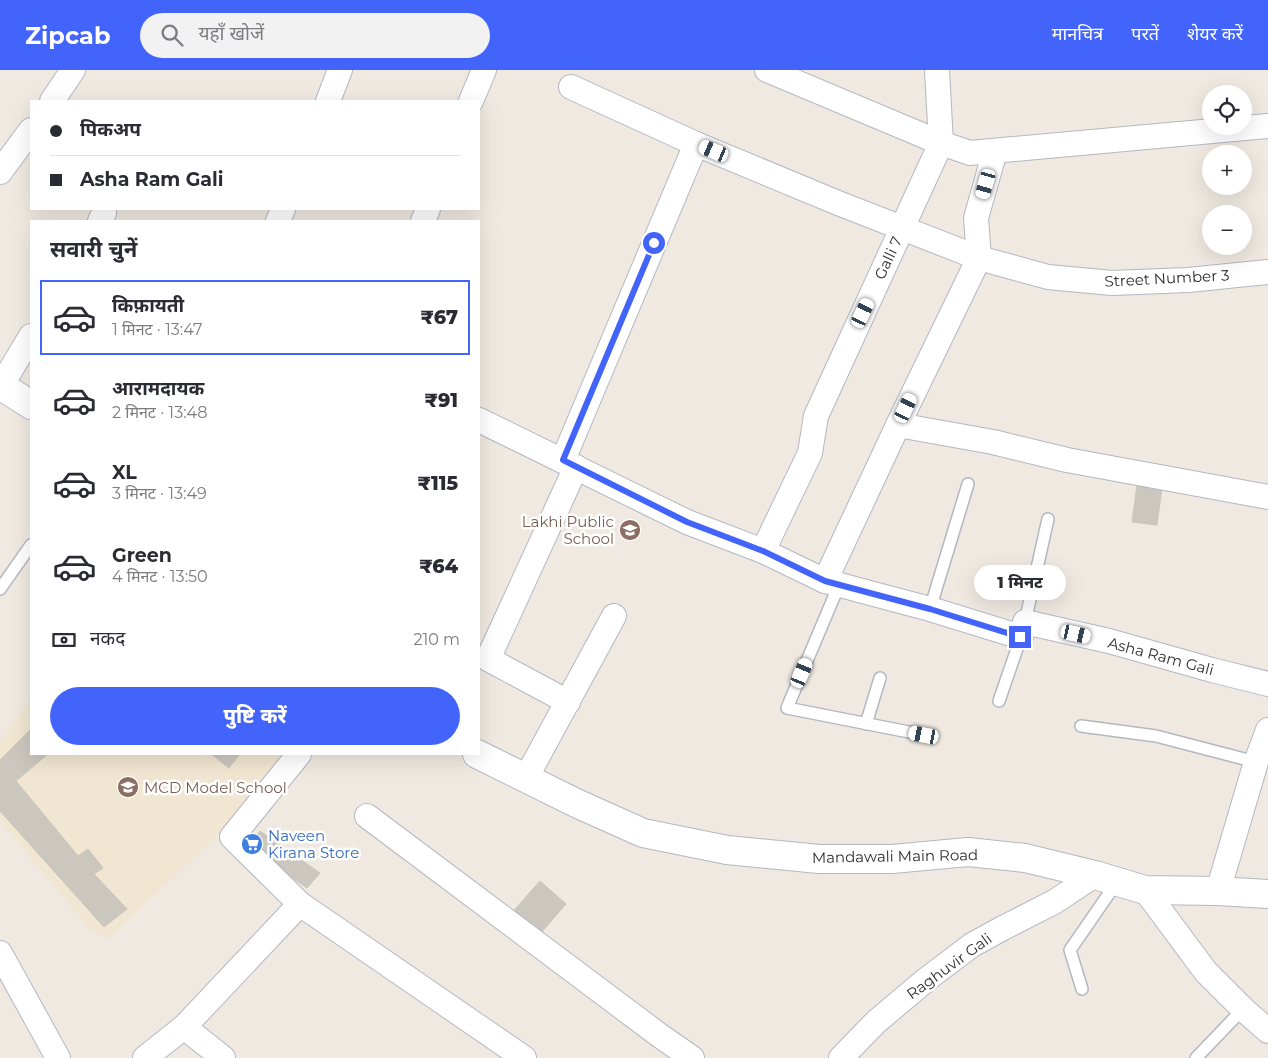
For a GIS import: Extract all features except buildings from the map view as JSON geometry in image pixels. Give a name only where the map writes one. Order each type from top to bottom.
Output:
[{"type":"street","points":[[53,100],[73,70]]},
{"type":"street","points":[[328,100],[340,70]]},
{"type":"street","points":[[471,100],[484,70]]},
{"type":"street","points":[[767,70],[941,143],[970,153],[1268,126]]},
{"type":"street","name":"Galli 7","points":[[763,551],[810,453],[816,416],[941,143],[937,70]]},
{"type":"street","name":"Street Number 3","points":[[571,87],[696,144],[829,200],[979,258],[1048,277],[1112,283],[1188,280],[1268,272]]},
{"type":"street","points":[[0,172],[30,131]]},
{"type":"street","points":[[568,702],[488,659],[569,463],[696,144]]},
{"type":"street","points":[[832,583],[898,424],[979,258],[976,218],[995,150]]},
{"type":"street","points":[[30,338],[1,386],[30,404]]},
{"type":"street","name":"Asha Ram Gali","points":[[480,420],[687,522],[763,551],[832,583],[930,609],[1023,630],[1110,641],[1268,684]]},
{"type":"street","points":[[898,424],[993,442],[1067,460],[1268,497]]},
{"type":"street","points":[[526,778],[614,616]]},
{"type":"street","points":[[1218,891],[1256,762],[1268,730]]},
{"type":"street","points":[[298,755],[232,837],[300,904],[524,1058]]},
{"type":"street","name":"Mandawali Main Road","points":[[479,755],[642,833],[727,850],[819,859],[892,859],[968,852],[1025,858],[1106,878],[1145,890],[1268,894]]},
{"type":"street","points":[[367,816],[692,1058]]},
{"type":"street","name":"Raghuvir Gali","points":[[842,1058],[876,1022],[926,979],[972,945],[1054,902],[1106,878]]},
{"type":"street","points":[[1145,890],[1206,972],[1268,1031]]},
{"type":"street","points":[[145,1058],[184,1027],[300,904]]},
{"type":"street","points":[[0,953],[58,1058]]},
{"type":"street","points":[[184,1027],[222,1058]]},
{"type":"lane","points":[[930,609],[968,484]]},
{"type":"lane","points":[[999,701],[1023,630],[1048,519]]},
{"type":"lane","points":[[0,589],[30,546]]},
{"type":"lane","points":[[832,583],[787,708],[924,735]]},
{"type":"lane","points":[[866,724],[880,678]]},
{"type":"lane","points":[[1081,726],[1156,736],[1256,762]]},
{"type":"lane","points":[[1082,989],[1070,950],[1106,878]]},
{"type":"lane","points":[[1196,1058],[1243,1009]]},
{"type":"shaded area","name":"MCD Model School","points":[[30,700],[30,755],[280,755],[229,824],[108,939],[89,928],[0,821],[0,741]]},
{"type":"place","name":"Lakhi Public School","points":[[630,530]]},
{"type":"place","name":"MCD Model School","points":[[128,787]]},
{"type":"place","name":"Naveen Kirana Store","points":[[252,844]]},
{"type":"route","points":[[654,243],[563,460],[687,522],[763,551],[825,581],[930,609],[1020,637]]}]
